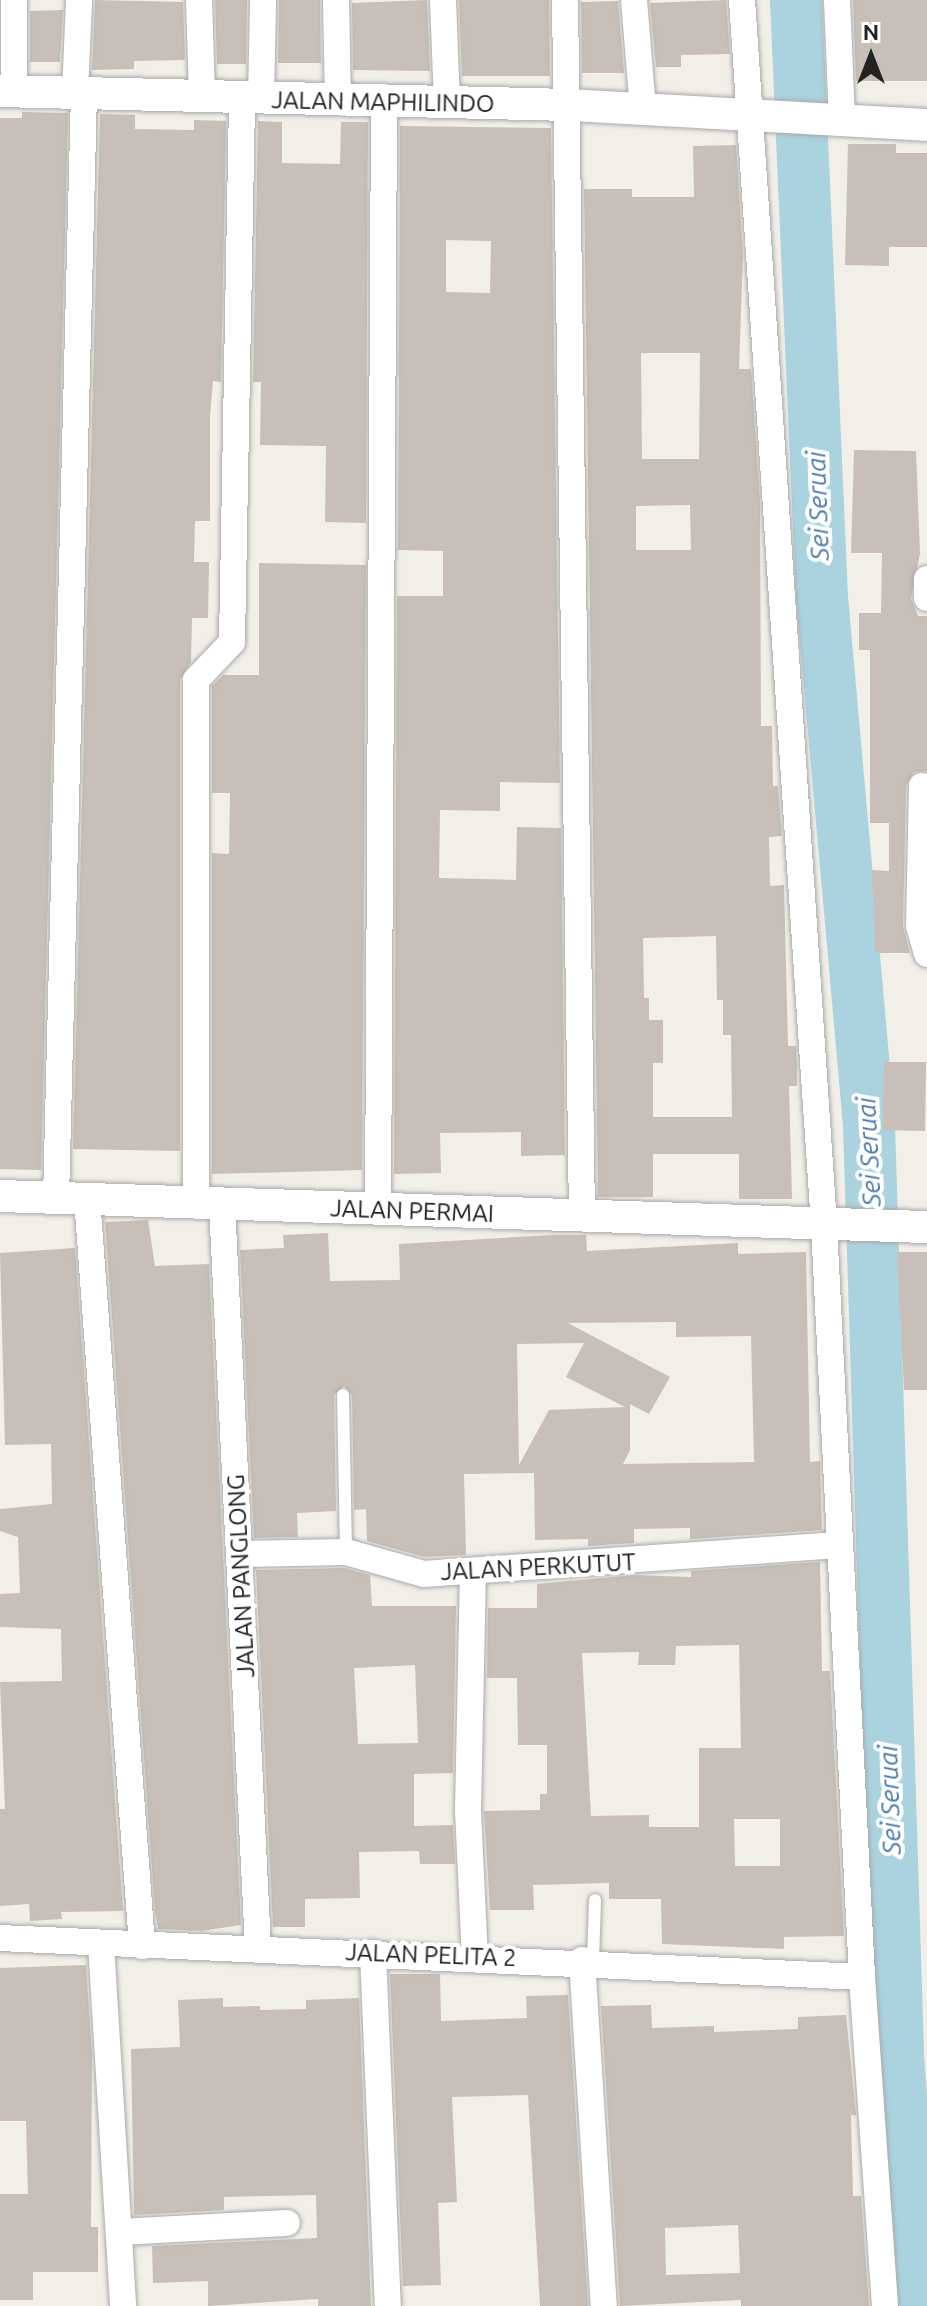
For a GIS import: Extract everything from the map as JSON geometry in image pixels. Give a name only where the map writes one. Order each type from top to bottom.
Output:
[{"type":"street","points":[[7,91],[14,0]]},
{"type":"street","points":[[79,0],[72,1199],[142,1946]]},
{"type":"street","points":[[199,0],[202,97]]},
{"type":"street","name":"JALAN PANGLONG","points":[[258,1948],[241,1554],[209,1203],[196,680],[232,642],[252,99],[263,0]]},
{"type":"street","points":[[336,0],[338,102]]},
{"type":"street","points":[[443,0],[447,105]]},
{"type":"street","points":[[565,0],[570,105],[582,1216]]},
{"type":"street","points":[[634,0],[643,110]]},
{"type":"street","points":[[742,0],[757,118],[826,1226],[838,1545],[862,1977],[885,2306]]},
{"type":"street","points":[[837,0],[838,119]]},
{"type":"street","name":"JALAN MAPHILINDO","points":[[7,91],[447,105],[570,105],[757,118],[927,125]]},
{"type":"street","points":[[378,1210],[384,103]]},
{"type":"street","points":[[927,579],[927,598]]},
{"type":"street","points":[[922,786],[919,926],[927,954]]},
{"type":"street","name":"JALAN PERMAI","points":[[0,1196],[826,1226],[918,1226]]},
{"type":"street","name":"JALAN PERKUTUT","points":[[241,1554],[346,1552],[400,1571],[473,1571],[838,1545]]},
{"type":"street","points":[[473,1571],[468,1811],[475,1957]]},
{"type":"street","name":"JALAN PELITA 2","points":[[0,1938],[142,1946],[587,1961],[862,1977]]},
{"type":"street","points":[[101,1944],[123,2306]]},
{"type":"street","points":[[373,1953],[388,2306]]},
{"type":"street","points":[[587,1961],[604,2306]]},
{"type":"street","points":[[119,2232],[287,2223]]},
{"type":"lane","points":[[343,1395],[346,1552]]},
{"type":"lane","points":[[587,1961],[595,1900]]},
{"type":"building","points":[[95,0],[183,2],[185,60],[134,61],[134,69],[92,70]]},
{"type":"building","points":[[215,0],[247,0],[246,64],[217,64]]},
{"type":"building","points":[[279,0],[320,0],[321,63],[278,63]]},
{"type":"building","points":[[427,0],[430,71],[353,70],[352,3]]},
{"type":"building","points":[[459,0],[549,0],[550,76],[462,76]]},
{"type":"building","points":[[726,0],[730,54],[681,55],[681,67],[656,67],[650,3]]},
{"type":"building","points":[[853,0],[927,0],[927,81],[856,81]]},
{"type":"building","points":[[618,1],[624,73],[582,73],[581,2]]},
{"type":"building","points":[[63,10],[60,62],[30,62],[30,11]]},
{"type":"building","points":[[22,112],[68,113],[41,1170],[0,1169],[0,118],[22,118]]},
{"type":"building","points":[[100,114],[135,115],[135,129],[194,130],[194,120],[226,121],[221,382],[213,381],[210,416],[210,521],[195,521],[194,562],[209,562],[208,618],[192,618],[191,662],[180,680],[180,1151],[73,1149]]},
{"type":"building","points":[[258,121],[282,122],[282,163],[340,164],[341,122],[368,122],[366,523],[325,522],[326,446],[260,445],[261,382],[253,382]]},
{"type":"building","points":[[400,126],[551,128],[560,783],[500,782],[500,811],[440,810],[439,878],[516,880],[517,827],[561,828],[565,1155],[521,1156],[521,1132],[440,1133],[441,1173],[394,1174],[397,596],[443,596],[443,551],[398,550]],"holes":[[[446,240],[491,241],[490,293],[446,292]]]},
{"type":"building","points":[[848,144],[896,144],[896,153],[927,153],[927,247],[889,247],[889,266],[845,265]]},
{"type":"building","points":[[736,145],[743,254],[739,369],[751,369],[760,502],[761,726],[772,726],[773,786],[778,786],[782,836],[769,837],[770,886],[784,885],[788,1046],[796,1046],[797,1063],[797,1086],[789,1086],[792,1199],[739,1199],[739,1154],[653,1154],[653,1197],[598,1197],[584,189],[632,189],[632,197],[694,197],[693,146]],"holes":[[[641,353],[700,353],[699,459],[642,459]],[[690,505],[691,550],[636,550],[636,506]],[[716,936],[717,1000],[723,1000],[723,1035],[731,1035],[732,1117],[653,1117],[653,1063],[663,1063],[663,1020],[649,1020],[649,998],[644,998],[643,938]]]},
{"type":"building","points":[[854,450],[916,451],[920,554],[911,598],[918,616],[927,616],[927,771],[914,772],[906,786],[903,926],[910,953],[875,953],[872,870],[889,871],[889,823],[870,823],[870,650],[859,650],[859,613],[881,613],[882,553],[851,553]]},
{"type":"building","points":[[259,563],[366,565],[362,1170],[212,1174],[212,853],[229,854],[230,793],[212,793],[212,686],[223,675],[259,675]]},
{"type":"building","points":[[884,1062],[926,1062],[925,1131],[883,1130]]},
{"type":"building","points":[[148,1220],[155,1266],[209,1264],[241,1925],[201,1931],[158,1929],[155,1910],[105,1222]]},
{"type":"building","points":[[328,1233],[330,1281],[400,1280],[399,1244],[586,1235],[587,1251],[738,1243],[738,1254],[806,1252],[810,1462],[820,1461],[822,1530],[690,1539],[690,1528],[634,1529],[634,1543],[588,1546],[588,1539],[535,1540],[534,1473],[464,1474],[466,1555],[424,1557],[367,1541],[366,1509],[354,1510],[352,1395],[344,1386],[334,1395],[336,1511],[297,1513],[298,1537],[254,1538],[240,1250],[284,1248],[283,1235]],"holes":[[[676,1322],[676,1337],[751,1336],[754,1462],[623,1464],[630,1450],[630,1404],[649,1414],[670,1377],[568,1323]],[[584,1343],[566,1377],[625,1407],[549,1410],[519,1465],[517,1344]]]},
{"type":"building","points":[[75,1248],[123,1911],[61,1912],[62,1919],[30,1921],[29,1904],[0,1906],[0,1809],[5,1809],[0,1682],[62,1681],[61,1629],[0,1627],[0,1594],[20,1593],[18,1537],[0,1531],[0,1509],[52,1504],[51,1444],[5,1445],[0,1253]]},
{"type":"building","points":[[897,1252],[927,1252],[927,1390],[904,1390]]},
{"type":"building","points":[[820,1562],[822,1671],[830,1671],[844,1936],[784,1937],[784,1949],[662,1944],[661,1899],[609,1899],[609,1883],[533,1885],[534,1910],[490,1910],[484,1811],[540,1810],[540,1794],[547,1794],[547,1745],[518,1745],[517,1678],[487,1678],[488,1608],[537,1608],[537,1584],[635,1575],[691,1577],[691,1571]],"holes":[[[739,1645],[741,1748],[699,1748],[699,1827],[649,1827],[649,1815],[591,1816],[582,1653],[639,1652],[638,1665],[675,1665],[676,1646]],[[734,1819],[780,1819],[780,1866],[735,1866]]]},
{"type":"building","points":[[344,1568],[370,1575],[372,1606],[456,1606],[453,1773],[414,1774],[414,1826],[453,1825],[455,1864],[420,1864],[419,1851],[359,1852],[360,1898],[305,1899],[305,1927],[273,1927],[256,1570]],"holes":[[[415,1665],[418,1743],[358,1744],[354,1668]]]},
{"type":"building","points":[[86,1965],[92,2055],[91,2227],[98,2227],[98,2272],[33,2272],[33,2300],[0,2300],[0,2194],[28,2194],[26,2121],[0,2121],[0,1968]]},
{"type":"building","points":[[390,1974],[440,1974],[441,2021],[527,2018],[526,1996],[568,1995],[588,2306],[540,2306],[528,2095],[452,2097],[457,2202],[438,2203],[441,2285],[403,2286]]},
{"type":"building","points":[[223,1998],[223,2007],[260,2006],[260,2010],[306,2009],[306,2000],[359,1998],[371,2306],[318,2306],[318,2299],[208,2306],[208,2281],[153,2283],[152,2246],[317,2238],[316,2195],[224,2197],[224,2210],[134,2215],[131,2049],[180,2047],[178,2000]]},
{"type":"building","points":[[651,2005],[652,2028],[714,2026],[714,2032],[798,2029],[798,2017],[846,2015],[856,2115],[851,2115],[853,2196],[861,2196],[869,2306],[741,2306],[741,2300],[620,2306],[601,2006]],"holes":[[[738,2225],[740,2273],[666,2275],[665,2228]]]},
{"type":"waterway","name":"Sei Seruai","points":[[796,0],[822,597],[869,1125],[898,2055],[917,2306]]}]
